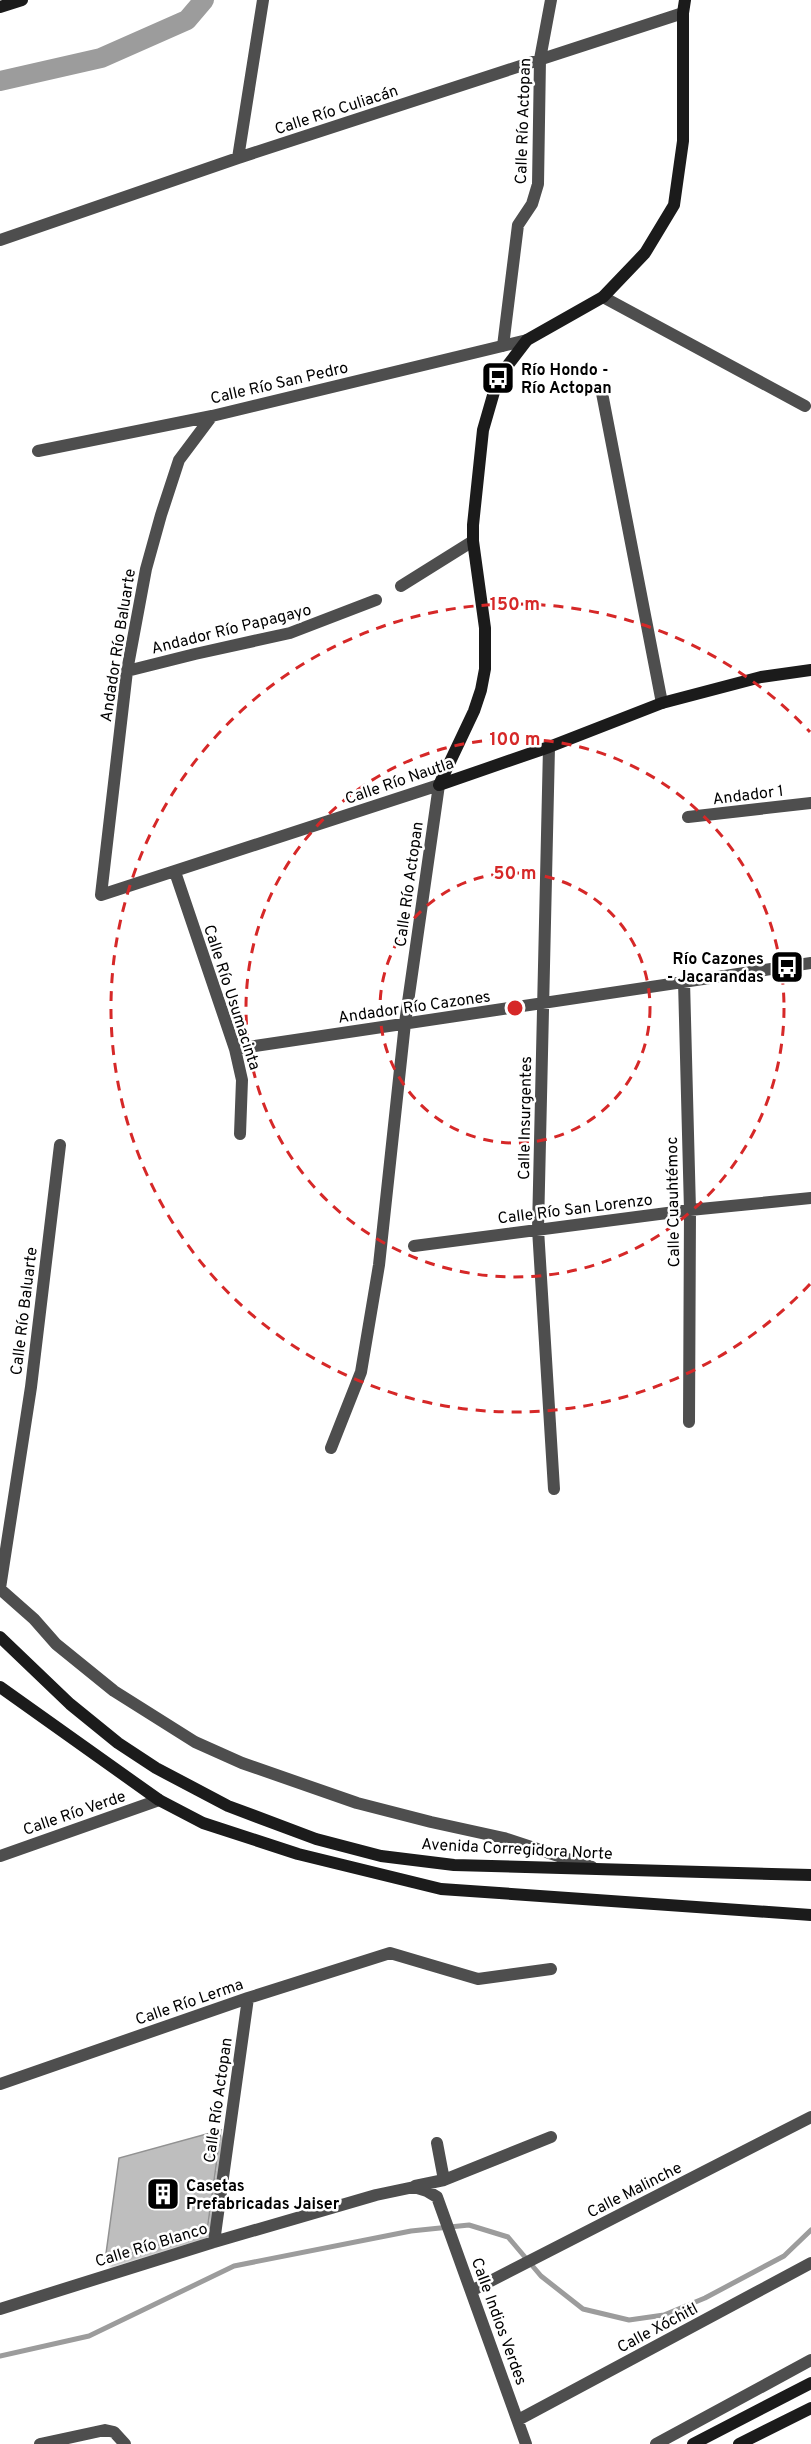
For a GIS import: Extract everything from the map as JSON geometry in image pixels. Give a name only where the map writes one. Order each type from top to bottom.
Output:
[{"type":"main road","points":[[0,7],[22,0]]},
{"type":"main road","points":[[527,340],[603,297],[645,253],[674,205],[683,141],[683,13],[685,0]]},
{"type":"main road","name":"Calle Río Actopan","points":[[439,785],[474,711],[485,669],[485,628],[473,540],[483,430],[498,378],[527,340]]},
{"type":"main road","name":"Calle Río Nautla","points":[[439,785],[549,747],[662,703],[760,677],[811,670]]},
{"type":"main road","name":"Avenida Corregidora Norte","points":[[0,1637],[70,1704],[118,1743],[156,1768],[228,1806],[316,1839],[381,1856],[454,1865],[811,1875]]},
{"type":"main road","points":[[0,1687],[159,1800],[203,1823],[298,1854],[441,1889],[811,1915]]},
{"type":"main road","points":[[693,2444],[811,2383]]},
{"type":"main road","points":[[739,2444],[811,2408]]},
{"type":"street","points":[[238,158],[263,0]]},
{"type":"street","name":"Calle Río Actopan","points":[[503,346],[518,225],[532,204],[538,184],[540,59],[551,0]]},
{"type":"street","name":"Calle Río Culiacán","points":[[0,240],[238,158],[683,13]]},
{"type":"street","points":[[603,297],[806,406]]},
{"type":"street","name":"Calle Río San Pedro","points":[[38,451],[212,416],[527,340]]},
{"type":"street","points":[[602,393],[662,703]]},
{"type":"street","name":"Andador Río Baluarte","points":[[101,895],[127,671],[146,568],[179,460],[212,416]]},
{"type":"street","points":[[401,586],[473,540]]},
{"type":"street","name":"Andador Río Papagayo","points":[[127,671],[290,633],[376,600]]},
{"type":"street","name":"Calle Insurgentes","points":[[549,747],[538,1229],[554,1489]]},
{"type":"street","name":"Calle Río Actopan","points":[[331,1448],[361,1372],[379,1265],[405,1023],[439,785]]},
{"type":"street","name":"Calle Río Nautla","points":[[101,895],[439,785]]},
{"type":"street","name":"Andador 1","points":[[688,818],[811,803]]},
{"type":"street","name":"Calle Río Usumacinta","points":[[175,872],[235,1049],[242,1080],[240,1134]]},
{"type":"street","name":"Andador Río Cazones","points":[[235,1049],[811,963]]},
{"type":"street","name":"Calle Cuauhtémoc","points":[[684,981],[690,1210],[689,1422]]},
{"type":"street","name":"Calle Río Baluarte","points":[[0,1588],[30,1387],[60,1144]]},
{"type":"street","name":"Calle Río San Lorenzo","points":[[414,1246],[690,1210],[811,1198]]},
{"type":"street","points":[[0,1588],[34,1619],[56,1644],[114,1691],[195,1742],[242,1763],[357,1803],[504,1838],[596,1869]]},
{"type":"street","name":"Calle Río Verde","points":[[0,1856],[159,1800]]},
{"type":"street","name":"Calle Río Lerma","points":[[0,2084],[248,1998],[390,1953],[478,1979],[551,1969]]},
{"type":"street","name":"Calle Río Actopan","points":[[214,2242],[248,1998]]},
{"type":"street","name":"Calle Malinche","points":[[471,2291],[811,2117]]},
{"type":"street","name":"Calle Río Blanco","points":[[0,2309],[214,2242],[376,2195],[444,2180],[551,2137]]},
{"type":"street","points":[[437,2143],[444,2180]]},
{"type":"street","name":"Calle Indios Verdes","points":[[414,2187],[437,2197],[526,2444]]},
{"type":"street","name":"Calle Xóchitl","points":[[518,2420],[811,2264]]},
{"type":"street","points":[[656,2444],[811,2360]]},
{"type":"street","points":[[40,2444],[105,2430],[114,2432],[125,2444]]},
{"type":"building","name":"Casetas Prefabricadas Jaiser","points":[[221,2130],[207,2231],[105,2261],[119,2158]]},
{"type":"waterway","points":[[0,81],[101,58],[187,20],[204,0]]},
{"type":"waterway","points":[[0,2356],[89,2336],[234,2266],[411,2231],[469,2225],[508,2237],[541,2276],[583,2309],[629,2320],[664,2315],[705,2298],[784,2256],[811,2230]]},
{"type":"place","name":"Río Hondo - Río Actopan","points":[[498,378]]},
{"type":"place","name":"Río Cazones - Jacarandas","points":[[787,967]]},
{"type":"place","name":"Casetas Prefabricadas Jaiser","points":[[163,2194]]}]
